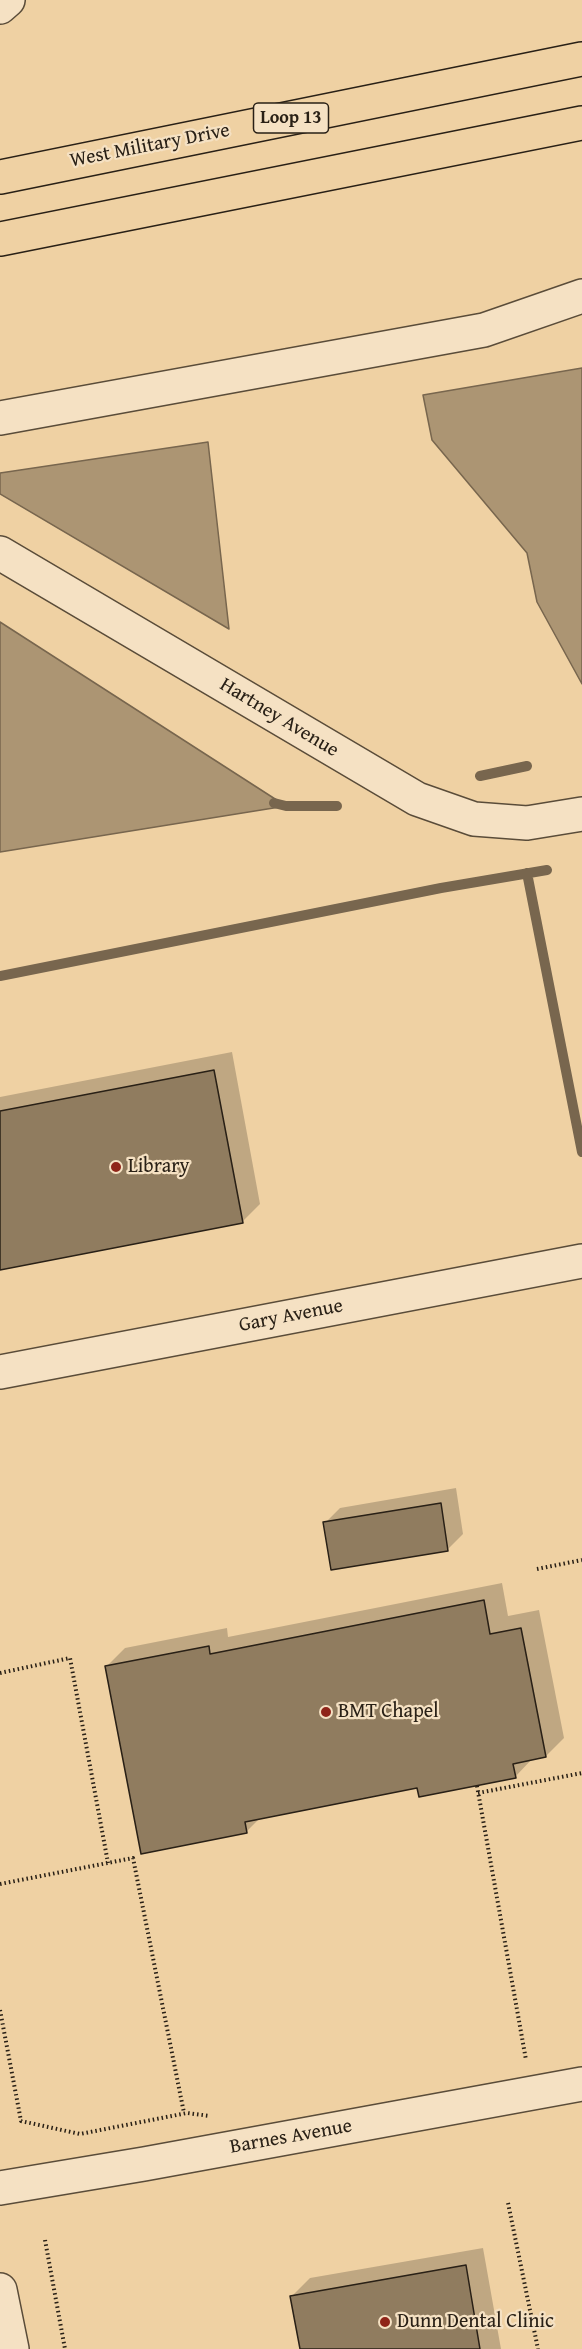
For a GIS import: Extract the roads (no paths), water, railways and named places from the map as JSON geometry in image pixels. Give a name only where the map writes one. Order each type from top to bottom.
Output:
[{"type":"main road","name":"West Military Drive","points":[[0,177],[582,60]]},
{"type":"main road","points":[[0,239],[582,123]]},
{"type":"street","points":[[0,7],[8,0]]},
{"type":"street","points":[[0,418],[484,330],[582,296]]},
{"type":"street","name":"Hartney Avenue","points":[[0,554],[417,799],[474,819],[527,823],[580,823]]},
{"type":"street","name":"Gary Avenue","points":[[0,1372],[582,1261]]},
{"type":"street","name":"Barnes Avenue","points":[[0,2188],[582,2084]]},
{"type":"street","points":[[0,2290],[12,2349]]},
{"type":"waterway","points":[[480,776],[527,766]]},
{"type":"waterway","points":[[274,803],[286,806],[337,806]]},
{"type":"waterway","points":[[0,976],[441,888],[547,870]]},
{"type":"waterway","points":[[527,873],[582,1152]]},
{"type":"place","name":"Library","points":[[116,1167]]},
{"type":"place","name":"BMT Chapel","points":[[326,1712]]},
{"type":"place","name":"Dunn Dental Clinic","points":[[385,2322]]}]
